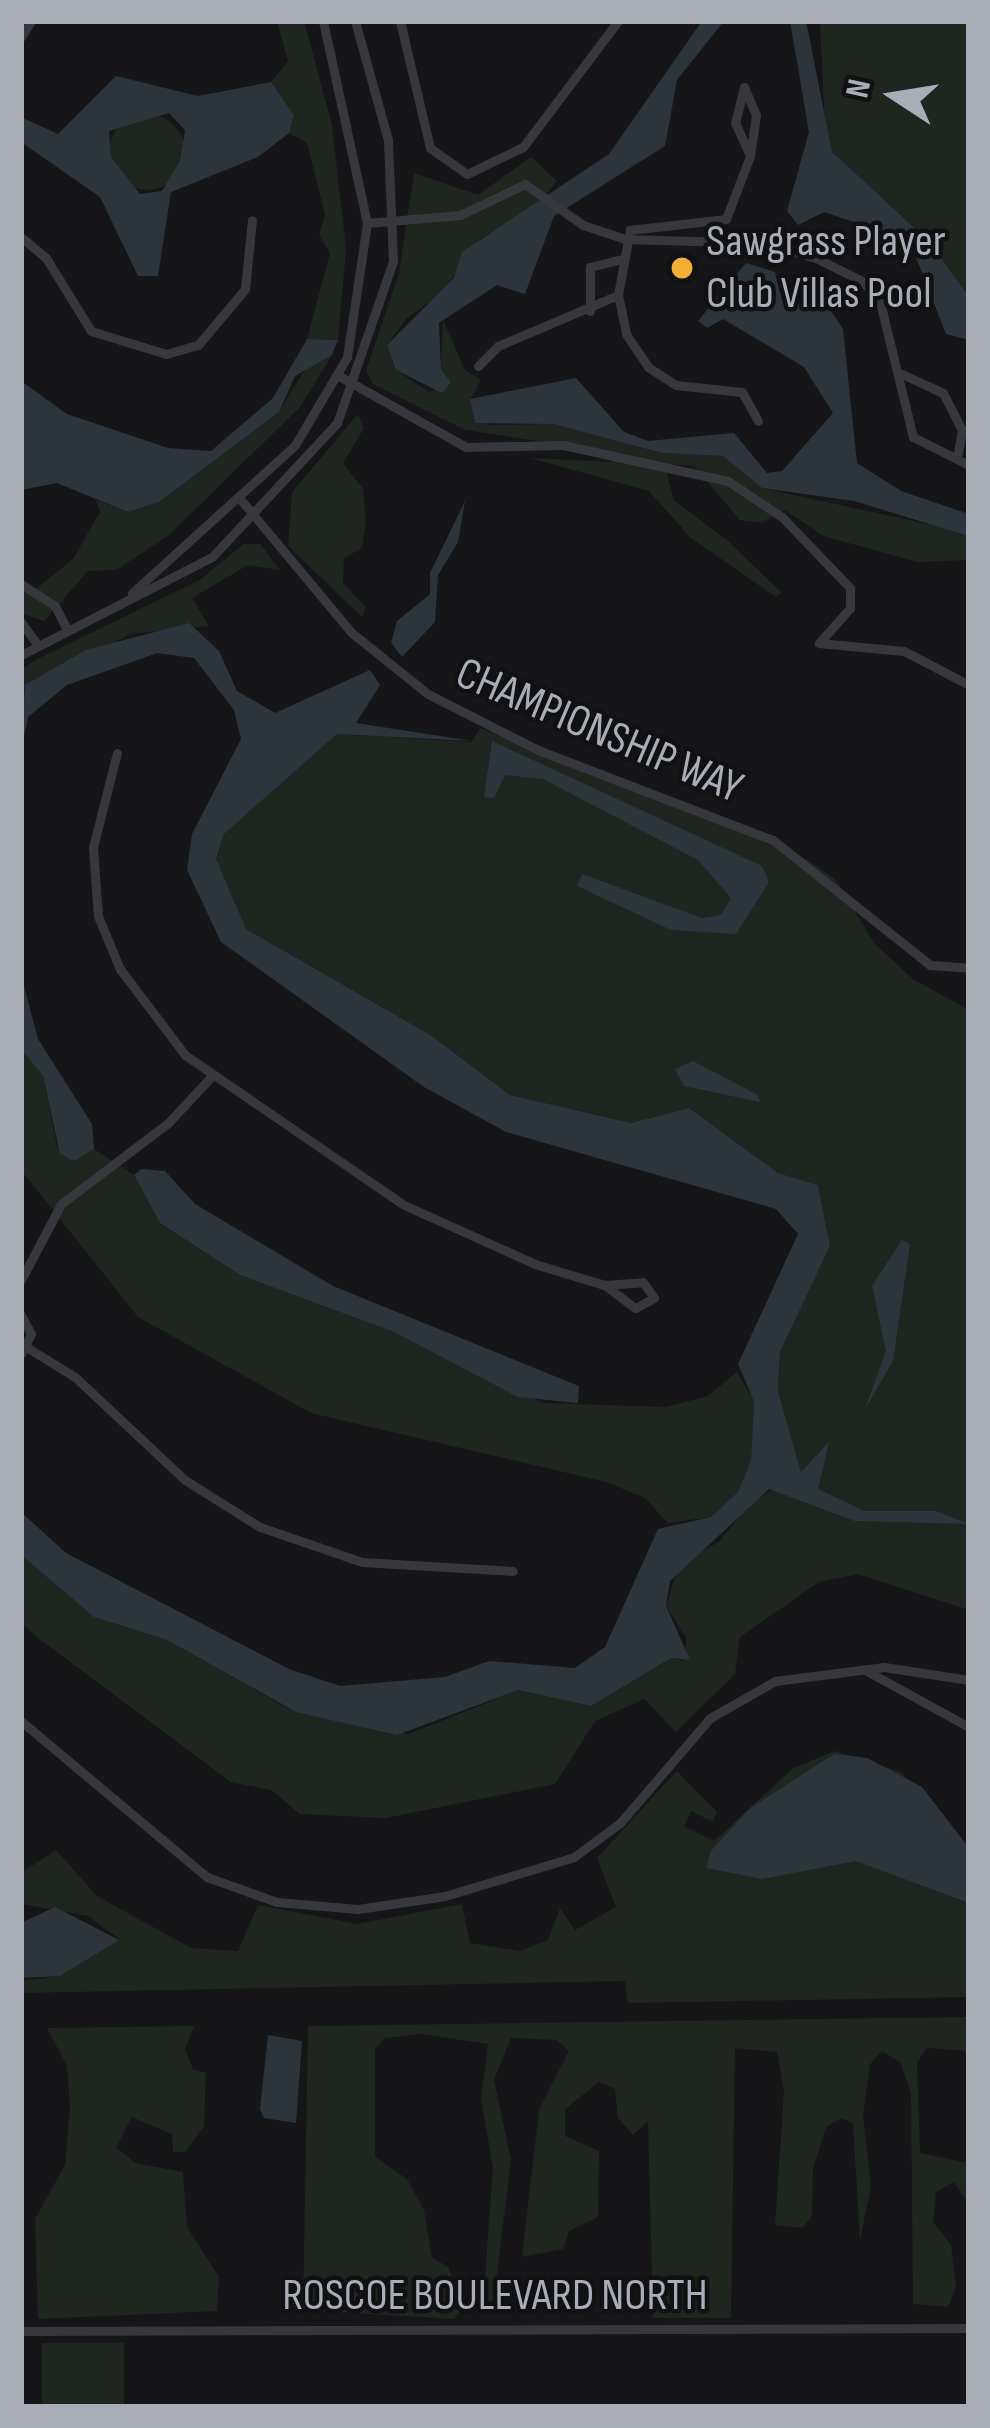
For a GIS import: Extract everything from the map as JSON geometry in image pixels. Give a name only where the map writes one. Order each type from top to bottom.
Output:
[{"type":"street","points":[[21,38],[31,21]]},
{"type":"street","points":[[117,604],[241,500],[315,422],[339,376],[368,223],[323,21]]},
{"type":"street","points":[[21,655],[212,557],[312,457],[353,388],[388,279],[394,221],[388,140],[355,21]]},
{"type":"street","points":[[400,21],[430,148],[467,174],[523,147],[618,21]]},
{"type":"street","points":[[750,156],[735,123],[744,87],[758,129],[750,156],[726,219],[640,225],[625,239],[618,295],[626,334],[648,367],[676,385],[742,392],[758,421]]},
{"type":"street","points":[[368,223],[460,215],[525,184],[563,211],[625,239],[762,243],[843,270],[877,296],[902,374],[913,437],[958,453],[969,465]]},
{"type":"street","points":[[21,237],[46,258],[92,331],[166,354],[198,345],[245,289],[252,220]]},
{"type":"street","points":[[590,311],[590,267],[621,259]]},
{"type":"street","points":[[478,366],[498,346],[590,311],[618,295]]},
{"type":"street","points":[[902,374],[943,393],[962,430],[958,453]]},
{"type":"street","points":[[339,376],[353,388],[466,447],[562,445],[728,481],[782,517],[850,588],[850,608],[819,643],[904,651],[969,685]]},
{"type":"street","name":"CHAMPIONSHIP WAY","points":[[241,500],[352,633],[428,694],[538,750],[773,840],[903,947],[947,970],[969,968]]},
{"type":"street","points":[[21,584],[55,607],[66,628]]},
{"type":"street","points":[[21,622],[38,644]]},
{"type":"street","points":[[117,753],[93,847],[98,916],[130,986],[210,1078],[404,1205],[604,1285],[635,1308],[654,1298],[643,1282],[604,1285]]},
{"type":"street","points":[[21,1280],[61,1204],[168,1124],[210,1078]]},
{"type":"street","points":[[21,1315],[24,1351],[94,1392],[185,1480],[260,1527],[362,1562],[513,1571]]},
{"type":"street","points":[[21,1721],[207,1877],[277,1902],[358,1909],[446,1896],[574,1857],[620,1823],[724,1707],[795,1676],[856,1668],[969,1680]]},
{"type":"street","points":[[856,1668],[910,1688],[969,1727]]},
{"type":"street","name":"ROSCOE BOULEVARD NORTH","points":[[21,2331],[969,2328]]},
{"type":"shaded area","points":[[277,21],[304,21],[332,125],[346,249],[338,340],[307,339],[330,253],[319,235],[325,215],[307,143],[289,133],[294,115],[271,82],[288,61]]},
{"type":"shaded area","points":[[702,21],[724,21],[677,80],[665,146],[554,216],[525,294],[497,285],[439,323],[441,369],[451,382],[442,393],[396,370],[387,345],[454,278],[462,252],[609,154]]},
{"type":"shaded area","points":[[790,21],[806,21],[832,152],[928,240],[969,297],[969,340],[946,334],[914,252],[863,225],[824,212],[798,225],[787,211],[809,132]]},
{"type":"shaded area","points":[[820,21],[969,21],[969,297],[917,229],[826,148]]},
{"type":"shaded area","points":[[116,76],[198,96],[271,82],[294,115],[289,133],[258,157],[171,192],[158,276],[138,276],[100,197],[21,142],[21,117],[58,134]],"holes":[[[169,113],[185,130],[180,161],[162,191],[140,194],[111,157],[109,131]]]},
{"type":"shaded area","points":[[147,114],[174,125],[185,152],[174,179],[147,190],[120,179],[109,152],[120,125]]},
{"type":"shaded area","points":[[531,157],[557,181],[534,209],[479,239],[442,293],[406,319],[387,345],[396,370],[429,392],[451,382],[441,369],[443,320],[465,370],[481,380],[470,400],[488,425],[553,424],[662,453],[724,456],[762,488],[955,530],[969,536],[969,560],[917,562],[823,536],[785,510],[762,523],[740,520],[694,466],[664,464],[674,500],[729,542],[782,593],[776,597],[691,538],[649,491],[530,458],[613,462],[610,452],[465,430],[373,384],[366,371],[399,273],[414,173],[478,195]]},
{"type":"shaded area","points":[[746,263],[775,272],[780,293],[829,308],[843,329],[857,463],[901,491],[969,514],[969,536],[854,501],[762,488],[723,456],[662,453],[553,424],[475,423],[470,399],[576,378],[624,432],[648,441],[734,433],[767,473],[782,471],[833,413],[804,367],[723,319],[707,328],[698,321]]},
{"type":"shaded area","points":[[307,339],[338,340],[332,355],[295,376],[279,412],[159,502],[128,512],[57,483],[21,490],[21,381],[67,414],[168,448],[211,451],[273,398]]},
{"type":"shaded area","points":[[332,355],[300,407],[169,535],[116,570],[88,571],[44,621],[21,613],[21,590],[30,594],[73,559],[100,512],[96,500],[128,512],[159,502],[279,412],[310,361]]},
{"type":"shaded area","points":[[358,414],[364,428],[343,463],[363,489],[366,522],[362,548],[344,558],[343,583],[366,607],[362,617],[288,546],[292,492]]},
{"type":"shaded area","points":[[465,501],[458,542],[438,575],[435,622],[402,657],[391,643],[397,621],[430,594],[430,573]]},
{"type":"shaded area","points":[[243,544],[260,544],[280,570],[248,565],[192,598],[209,626],[131,634],[21,689],[21,670],[35,660],[200,580]]},
{"type":"shaded area","points":[[189,623],[219,651],[237,691],[275,713],[370,670],[380,685],[356,723],[472,741],[337,734],[224,834],[216,859],[246,929],[432,1036],[510,1095],[631,1123],[689,1108],[778,1173],[818,1185],[830,1246],[780,1352],[778,1391],[801,1472],[829,1442],[818,1489],[864,1511],[936,1511],[969,1524],[855,1521],[769,1489],[670,1581],[666,1606],[690,1660],[671,1658],[591,1706],[518,1690],[397,1735],[296,1712],[167,1640],[94,1617],[21,1555],[21,1512],[66,1553],[289,1669],[340,1686],[445,1677],[489,1661],[575,1668],[605,1647],[658,1529],[711,1517],[738,1492],[751,1460],[754,1401],[738,1364],[798,1234],[776,1209],[506,1132],[424,1087],[221,942],[187,870],[192,834],[241,739],[234,710],[194,658],[157,653],[67,685],[28,717],[21,751],[25,685],[86,650]]},
{"type":"shaded area","points":[[480,728],[808,860],[836,880],[874,943],[913,979],[969,1010],[969,1610],[858,1574],[819,1582],[740,1637],[735,1674],[676,1732],[644,1699],[595,1721],[555,1784],[386,1818],[300,1814],[271,1790],[231,1782],[38,1638],[21,1622],[21,1555],[94,1617],[167,1640],[289,1709],[409,1734],[518,1690],[591,1706],[671,1658],[685,1661],[686,1637],[666,1606],[680,1562],[719,1542],[749,1504],[801,1472],[778,1391],[780,1352],[830,1246],[818,1185],[778,1173],[689,1108],[631,1123],[510,1095],[432,1036],[246,929],[225,891],[216,859],[224,834],[337,734],[472,742]]},
{"type":"shaded area","points":[[492,741],[762,866],[769,882],[736,934],[671,930],[577,886],[582,874],[702,918],[721,915],[731,898],[698,860],[543,779],[505,775],[494,798],[484,797]]},
{"type":"shaded area","points":[[21,975],[38,1039],[92,1124],[94,1149],[74,1161],[60,1154],[43,1076],[21,1049]]},
{"type":"shaded area","points":[[21,1049],[43,1076],[57,1146],[94,1149],[134,1175],[160,1223],[240,1275],[394,1332],[543,1403],[666,1407],[708,1396],[737,1372],[754,1400],[751,1460],[738,1492],[711,1517],[668,1523],[645,1498],[606,1482],[311,1413],[138,1317],[21,1170]]},
{"type":"shaded area","points":[[693,1061],[758,1095],[760,1102],[684,1086],[675,1069]]},
{"type":"shaded area","points":[[141,1169],[165,1171],[195,1204],[333,1286],[579,1386],[578,1403],[518,1397],[394,1332],[240,1275],[160,1223],[134,1175]]},
{"type":"shaded area","points":[[902,1240],[910,1244],[893,1361],[864,1411],[886,1351],[872,1286]]},
{"type":"shaded area","points":[[835,1751],[901,1772],[969,1847],[969,1997],[628,2003],[625,1981],[21,1993],[21,1981],[60,1976],[119,1939],[88,1916],[21,1904],[21,1873],[56,1850],[97,1896],[191,1948],[238,1951],[258,1905],[357,1924],[462,1904],[470,1943],[520,1951],[548,1940],[560,1908],[575,1930],[616,1907],[597,1858],[677,1771],[717,1812],[713,1822],[691,1811],[684,1826],[714,1841],[793,1768]]},
{"type":"shaded area","points":[[834,1754],[867,1758],[922,1787],[969,1848],[969,1903],[856,1861],[762,1879],[707,1868],[710,1852],[749,1809]]},
{"type":"shaded area","points":[[55,1907],[119,1940],[60,1976],[21,1978],[21,1923]]},
{"type":"shaded area","points":[[969,2017],[969,2051],[927,2048],[917,2062],[920,2153],[969,2163],[969,2205],[954,2182],[936,2192],[933,2222],[951,2245],[956,2287],[948,2307],[913,2304],[911,2093],[900,2062],[882,2051],[870,2064],[863,2117],[871,2186],[860,2241],[853,2123],[841,2118],[826,2127],[813,2169],[812,2216],[803,2228],[775,2225],[784,2092],[777,2052],[735,2048],[731,2318],[653,2318],[648,2121],[633,2135],[618,2118],[615,2089],[599,2082],[565,2109],[565,2136],[599,2151],[598,2217],[569,2231],[563,2249],[522,2257],[539,2110],[569,2051],[557,2040],[511,2038],[494,2080],[511,2160],[492,2314],[484,2292],[493,2167],[481,2099],[488,2044],[421,2034],[385,2038],[375,2049],[375,2157],[407,2179],[424,2210],[432,2257],[449,2268],[461,2311],[454,2319],[303,2310],[308,2026]]},
{"type":"shaded area","points":[[194,2026],[185,2049],[193,2069],[206,2073],[204,2126],[185,2152],[173,2152],[172,2134],[132,2117],[116,2147],[135,2163],[183,2172],[187,2227],[219,2277],[217,2311],[38,2319],[35,2219],[65,2165],[70,2105],[67,2066],[47,2028]]},
{"type":"shaded area","points":[[268,2035],[302,2041],[296,2123],[264,2118],[260,2109]]},
{"type":"shaded area","points":[[42,2343],[124,2343],[124,2407],[42,2407]]},
{"type":"place","name":"Sawgrass Player Club Villas Pool","points":[[682,268]]}]
